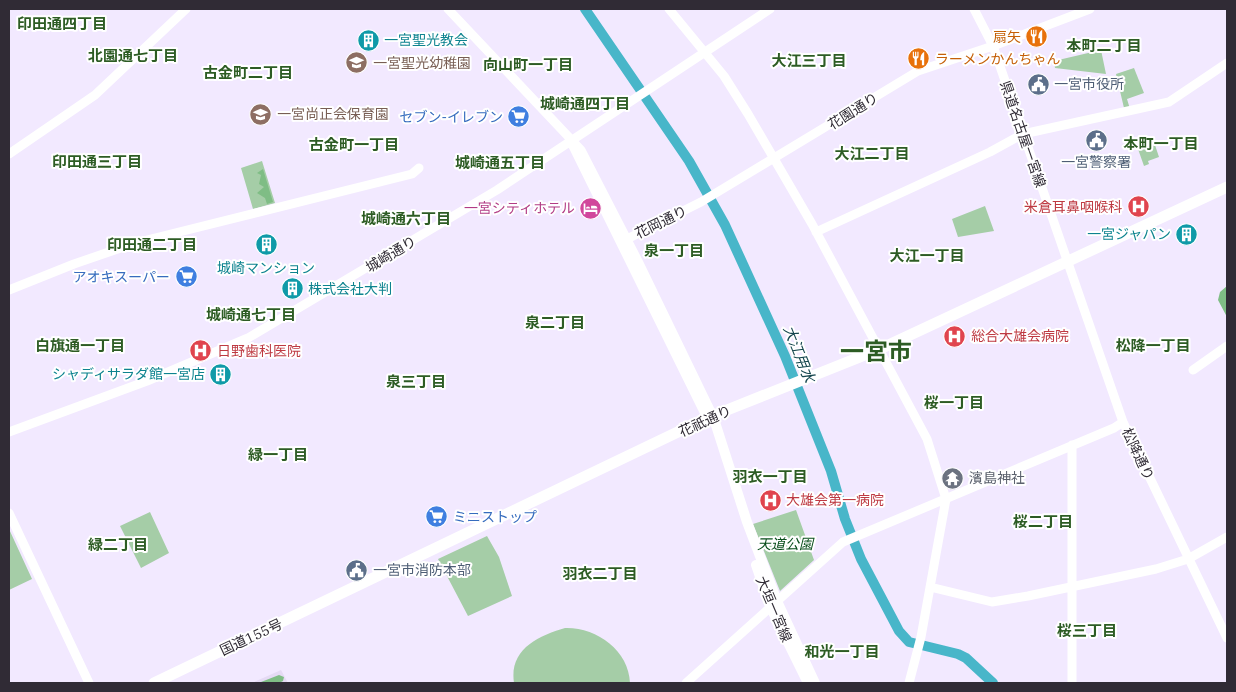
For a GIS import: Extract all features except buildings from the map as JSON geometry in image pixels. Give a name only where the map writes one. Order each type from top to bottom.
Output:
[{"type":"highway","name":"花祇通り","points":[[348,591],[710,417],[880,350],[1227,187]]},
{"type":"highway","name":"国道155号","points":[[154,683],[348,591]]},
{"type":"main road","name":"大垣一宮線","points":[[710,417],[774,604],[808,683]]},
{"type":"main road","name":"大垣一宮線","points":[[774,604],[815,683]]},
{"type":"street","points":[[9,154],[95,95],[186,9]]},
{"type":"street","points":[[448,9],[529,93],[571,141],[624,240],[710,417]]},
{"type":"street","points":[[669,9],[724,76],[816,232],[927,439],[946,499],[920,643],[909,683]]},
{"type":"street","name":"城崎通り","points":[[9,432],[207,357],[248,338],[442,224],[640,97],[770,9]]},
{"type":"street","name":"県道名古屋一宮線","points":[[974,9],[993,46],[1067,262]]},
{"type":"street","name":"花園通り","points":[[720,191],[774,160],[918,70],[993,46],[1090,9]]},
{"type":"street","points":[[816,232],[990,152],[1023,134],[1160,106],[1191,90],[1227,63]]},
{"type":"street","points":[[9,290],[74,264],[135,243],[412,174],[419,168]]},
{"type":"street","name":"花岡通り","points":[[624,240],[720,191]]},
{"type":"street","name":"松降通り","points":[[1067,262],[1122,422],[1227,638]]},
{"type":"street","points":[[1193,370],[1227,346]]},
{"type":"street","points":[[686,683],[848,540],[1114,428],[1122,422]]},
{"type":"street","points":[[1072,445],[1072,683]]},
{"type":"street","points":[[9,513],[89,683]]},
{"type":"street","points":[[930,587],[992,602],[1156,569],[1188,559],[1227,537]]},
{"type":"shaded area","points":[[281,670],[288,683],[252,683]]},
{"type":"green space","points":[[1101,50],[1106,74],[1055,68],[1054,61]]},
{"type":"green space","points":[[1134,68],[1144,93],[1127,99],[1130,109],[1124,108],[1116,74]]},
{"type":"green space","points":[[1154,142],[1159,157],[1148,161],[1149,164],[1144,166],[1138,149]]},
{"type":"green space","points":[[262,161],[275,203],[253,209],[241,168]]},
{"type":"green space","points":[[263,169],[273,202],[267,204],[265,198],[257,193],[264,187],[259,184],[261,175],[257,173]]},
{"type":"green space","points":[[985,206],[994,231],[958,237],[952,219]]},
{"type":"green space","points":[[1227,286],[1227,317],[1218,300],[1220,292]]},
{"type":"green space","name":"天道公園","points":[[796,510],[814,560],[780,591],[753,524]]},
{"type":"green space","points":[[150,512],[169,553],[141,568],[120,526]]},
{"type":"green space","points":[[9,529],[32,579],[9,590]]},
{"type":"green space","points":[[487,536],[499,557],[512,596],[468,616],[438,559]]},
{"type":"green space","points":[[565,628],[588,632],[599,636],[609,643],[624,660],[630,683],[514,683],[516,662],[527,646],[545,635]]},
{"type":"green space","points":[[279,675],[284,677],[283,681],[279,683],[261,682]]},
{"type":"waterway","name":"大江用水","points":[[585,9],[689,161],[725,225],[785,356],[831,471],[845,519],[861,559],[899,631],[909,642],[958,654],[966,658],[993,683]]},
{"type":"place","name":"扇矢","points":[[1037,37]]},
{"type":"place","name":"一宮聖光教会","points":[[368,40]]},
{"type":"place","name":"ラーメンかんちゃん","points":[[919,59]]},
{"type":"place","name":"一宮聖光幼稚園","points":[[357,63]]},
{"type":"place","name":"一宮市役所","points":[[1038,84]]},
{"type":"place","name":"一宮尚正会保育園","points":[[261,114]]},
{"type":"place","name":"セブン-イレブン","points":[[519,117]]},
{"type":"place","name":"一宮警察署","points":[[1096,140]]},
{"type":"place","name":"米倉耳鼻咽喉科","points":[[1138,207]]},
{"type":"place","name":"一宮シティホテル","points":[[591,208]]},
{"type":"place","name":"一宮ジャパン","points":[[1187,234]]},
{"type":"place","name":"城崎マンション","points":[[266,245]]},
{"type":"place","name":"アオキスーパー","points":[[186,277]]},
{"type":"place","name":"株式会社大判","points":[[292,289]]},
{"type":"place","name":"総合大雄会病院","points":[[955,336]]},
{"type":"place","name":"日野歯科医院","points":[[201,351]]},
{"type":"place","name":"シャディサラダ館一宮店","points":[[221,374]]},
{"type":"place","name":"濱島神社","points":[[953,478]]},
{"type":"place","name":"大雄会第一病院","points":[[770,500]]},
{"type":"place","name":"ミニストップ","points":[[437,517]]},
{"type":"place","name":"一宮市消防本部","points":[[357,570]]},
{"type":"district","name":"印田通四丁目","points":[[62,24]]},
{"type":"district","name":"本町二丁目","points":[[1104,46]]},
{"type":"district","name":"北園通七丁目","points":[[133,56]]},
{"type":"district","name":"大江三丁目","points":[[809,61]]},
{"type":"district","name":"向山町一丁目","points":[[528,65]]},
{"type":"district","name":"古金町二丁目","points":[[248,73]]},
{"type":"district","name":"城崎通四丁目","points":[[585,104]]},
{"type":"district","name":"本町一丁目","points":[[1161,144]]},
{"type":"district","name":"古金町一丁目","points":[[354,145]]},
{"type":"district","name":"大江二丁目","points":[[872,154]]},
{"type":"district","name":"印田通三丁目","points":[[97,162]]},
{"type":"district","name":"城崎通五丁目","points":[[500,163]]},
{"type":"district","name":"城崎通六丁目","points":[[406,219]]},
{"type":"district","name":"印田通二丁目","points":[[152,245]]},
{"type":"district","name":"泉一丁目","points":[[674,251]]},
{"type":"district","name":"大江一丁目","points":[[927,256]]},
{"type":"district","name":"城崎通七丁目","points":[[251,315]]},
{"type":"district","name":"泉二丁目","points":[[555,323]]},
{"type":"district","name":"白旗通一丁目","points":[[80,346]]},
{"type":"district","name":"松降一丁目","points":[[1153,346]]},
{"type":"district","name":"一宮市","points":[[876,352]]},
{"type":"district","name":"泉三丁目","points":[[416,382]]},
{"type":"district","name":"桜一丁目","points":[[954,403]]},
{"type":"district","name":"緑一丁目","points":[[278,455]]},
{"type":"district","name":"羽衣一丁目","points":[[770,477]]},
{"type":"district","name":"桜二丁目","points":[[1043,522]]},
{"type":"district","name":"緑二丁目","points":[[118,545]]},
{"type":"district","name":"羽衣二丁目","points":[[600,574]]},
{"type":"district","name":"桜三丁目","points":[[1087,631]]},
{"type":"district","name":"和光一丁目","points":[[842,652]]}]
